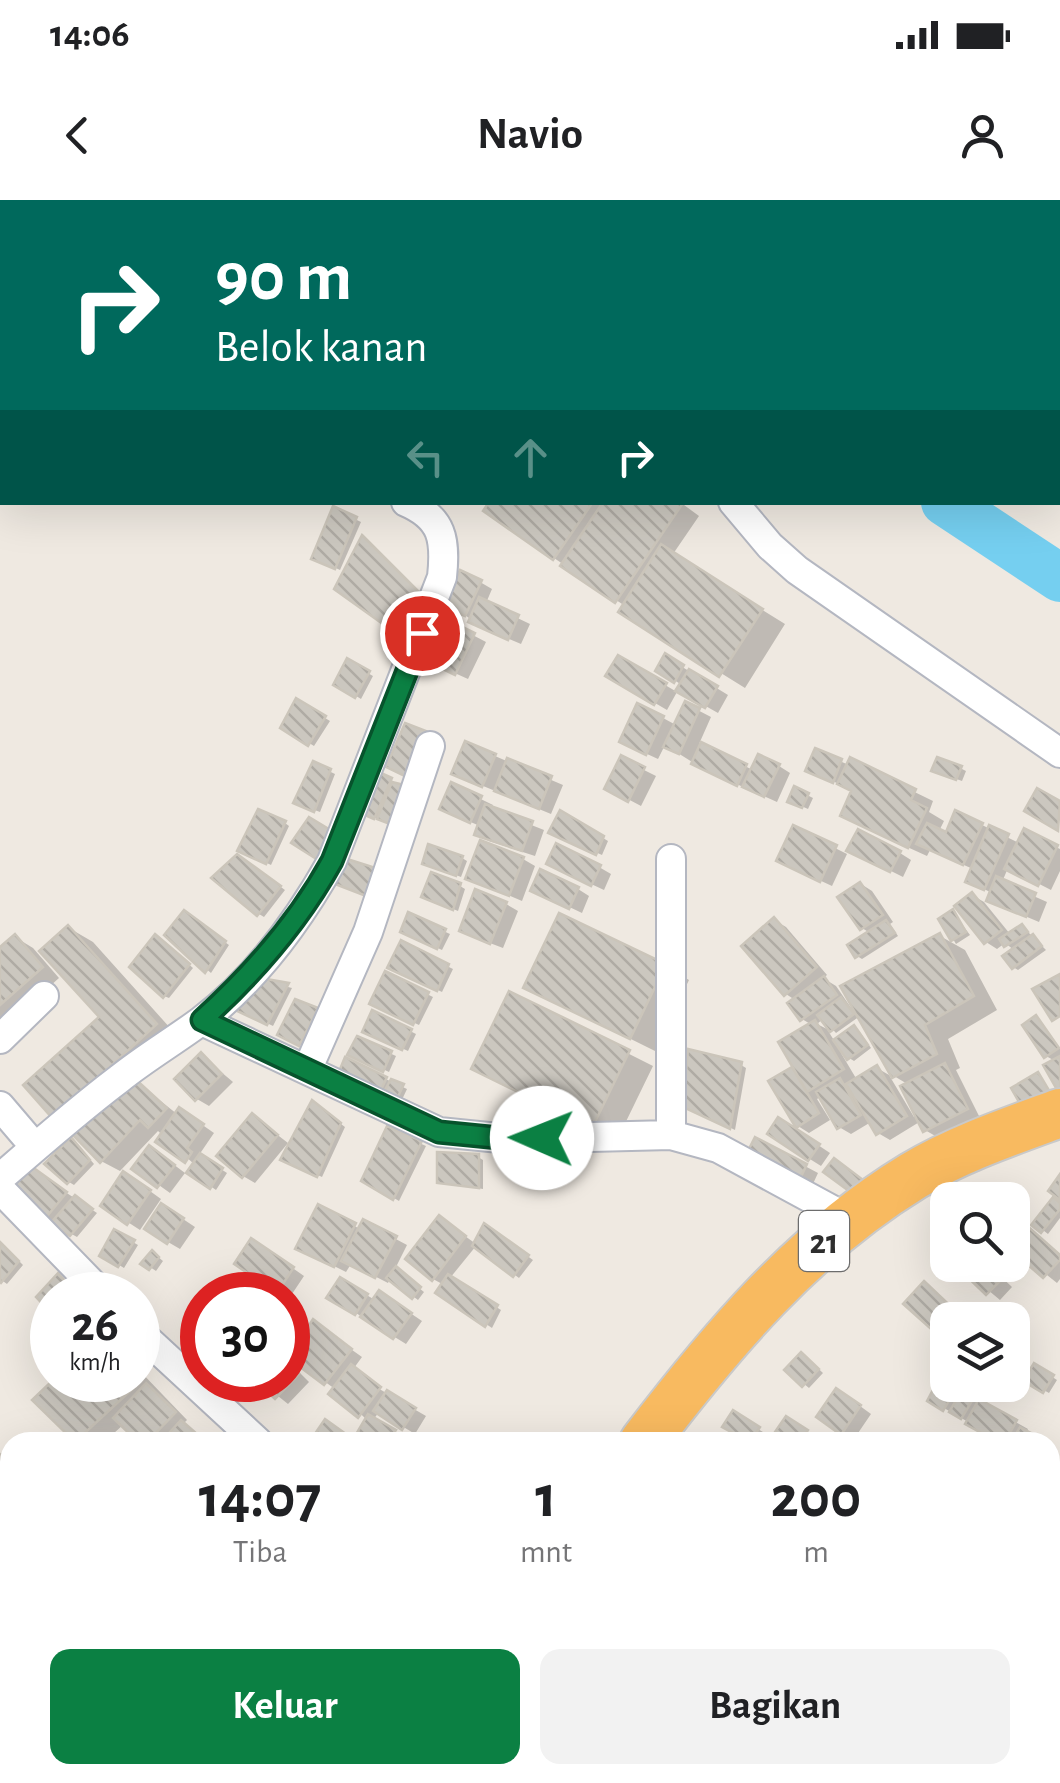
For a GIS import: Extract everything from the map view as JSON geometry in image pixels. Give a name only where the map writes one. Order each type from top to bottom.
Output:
[{"type":"highway","name":"21","points":[[652,1432],[742,1319],[849,1218],[916,1174],[1060,1113]]},
{"type":"street","points":[[0,1178],[147,1057],[202,1020],[268,954],[314,893],[332,861],[442,577],[446,546],[428,515],[411,505]]},
{"type":"street","points":[[736,505],[770,546],[797,570],[1060,753]]},
{"type":"street","points":[[308,1068],[368,932],[430,746]]},
{"type":"street","points":[[670,1135],[671,859]]},
{"type":"street","points":[[0,1039],[44,996]]},
{"type":"street","points":[[202,1020],[439,1132],[510,1139],[670,1135],[718,1148],[849,1218]]},
{"type":"street","points":[[0,1106],[35,1147]]},
{"type":"street","points":[[0,1189],[81,1272]]},
{"type":"street","points":[[160,1351],[247,1432]]},
{"type":"building","points":[[487,505],[591,505],[553,560],[483,511]]},
{"type":"building","points":[[601,505],[682,505],[615,603],[560,566]]},
{"type":"building","points":[[333,506],[357,517],[335,569],[311,559]]},
{"type":"building","points":[[362,535],[420,593],[394,632],[334,589]]},
{"type":"building","points":[[661,544],[763,609],[719,677],[618,612]]},
{"type":"building","points":[[460,570],[482,580],[465,616],[443,606]]},
{"type":"building","points":[[479,597],[519,615],[508,640],[468,622]]},
{"type":"building","points":[[444,618],[475,633],[455,675],[424,660]]},
{"type":"building","points":[[665,653],[684,665],[674,683],[655,671]]},
{"type":"building","points":[[618,655],[667,683],[654,705],[605,676]]},
{"type":"building","points":[[347,658],[370,671],[355,698],[333,685]]},
{"type":"building","points":[[689,669],[718,686],[705,708],[675,691]]},
{"type":"building","points":[[296,698],[326,716],[308,746],[280,728]]},
{"type":"building","points":[[685,701],[700,708],[679,754],[663,747]]},
{"type":"building","points":[[637,703],[664,716],[646,755],[619,742]]},
{"type":"building","points":[[405,723],[431,733],[413,780],[386,767]]},
{"type":"building","points":[[465,741],[496,754],[482,787],[451,774]]},
{"type":"building","points":[[701,742],[747,764],[737,786],[691,764]]},
{"type":"building","points":[[815,748],[842,759],[833,783],[805,771]]},
{"type":"building","points":[[758,754],[780,764],[764,797],[742,787]]},
{"type":"building","points":[[621,755],[645,767],[628,802],[604,789]]},
{"type":"building","points":[[850,757],[916,789],[911,800],[927,808],[908,848],[840,816],[851,791],[837,784]]},
{"type":"building","points":[[937,757],[962,766],[956,780],[931,771]]},
{"type":"building","points":[[507,758],[552,776],[539,809],[494,791]]},
{"type":"building","points":[[313,761],[331,769],[314,812],[293,803]]},
{"type":"building","points":[[372,769],[392,778],[374,819],[356,811]]},
{"type":"building","points":[[392,782],[412,787],[398,827],[377,819]]},
{"type":"building","points":[[451,782],[482,796],[470,823],[439,809]]},
{"type":"building","points":[[794,786],[809,793],[802,808],[787,802]]},
{"type":"building","points":[[1037,788],[1060,801],[1058,831],[1024,811]]},
{"type":"building","points":[[485,804],[533,821],[522,851],[474,835]]},
{"type":"building","points":[[258,809],[286,821],[266,864],[237,851]]},
{"type":"building","points":[[560,810],[604,836],[596,855],[548,833]]},
{"type":"building","points":[[955,810],[983,823],[963,865],[916,844],[927,823],[946,832]]},
{"type":"building","points":[[309,817],[332,831],[318,860],[291,843]]},
{"type":"building","points":[[793,825],[837,845],[820,882],[776,861]]},
{"type":"building","points":[[989,825],[1009,834],[984,890],[965,882]]},
{"type":"building","points":[[1024,828],[1058,845],[1038,886],[1004,869]]},
{"type":"building","points":[[858,829],[901,851],[890,872],[846,851]]},
{"type":"building","points":[[480,840],[524,857],[509,896],[465,879]]},
{"type":"building","points":[[556,843],[601,865],[591,886],[546,864]]},
{"type":"building","points":[[428,844],[463,856],[456,876],[422,864]]},
{"type":"building","points":[[237,854],[281,886],[257,916],[211,878]]},
{"type":"building","points":[[344,858],[382,870],[374,899],[335,884]]},
{"type":"building","points":[[540,869],[579,887],[569,909],[530,891]]},
{"type":"building","points":[[431,872],[461,883],[453,910],[421,897]]},
{"type":"building","points":[[996,876],[1036,893],[1026,917],[986,901]]},
{"type":"building","points":[[860,882],[883,915],[860,930],[837,897]]},
{"type":"building","points":[[475,889],[507,902],[490,944],[459,931]]},
{"type":"building","points":[[972,892],[1002,930],[984,944],[954,906]]},
{"type":"building","points":[[953,909],[966,932],[951,941],[938,919]]},
{"type":"building","points":[[184,910],[226,941],[205,973],[164,935]]},
{"type":"building","points":[[408,912],[446,929],[437,949],[400,932]]},
{"type":"building","points":[[559,913],[666,964],[630,1039],[523,988]]},
{"type":"building","points":[[774,917],[817,967],[784,996],[741,946]]},
{"type":"building","points":[[886,920],[895,933],[855,958],[847,945]]},
{"type":"building","points":[[1022,924],[1028,932],[1004,947],[999,939]]},
{"type":"building","points":[[68,925],[157,1024],[53,1119],[23,1085],[99,1017],[39,951]]},
{"type":"building","points":[[940,933],[974,996],[925,1025],[937,1054],[892,1078],[840,986]]},
{"type":"building","points":[[15,934],[43,967],[0,1005],[0,947]]},
{"type":"building","points":[[155,934],[190,964],[163,998],[129,967]]},
{"type":"building","points":[[1033,934],[1042,946],[1012,969],[1002,956]]},
{"type":"building","points":[[401,940],[449,964],[437,991],[387,968]]},
{"type":"building","points":[[385,971],[429,992],[413,1025],[369,1004]]},
{"type":"building","points":[[1060,974],[1060,1016],[1052,1021],[1032,989]]},
{"type":"building","points":[[824,976],[837,995],[800,1021],[787,1003]]},
{"type":"building","points":[[255,977],[289,983],[267,1025],[237,1011]]},
{"type":"building","points":[[509,991],[630,1050],[592,1128],[471,1069]]},
{"type":"building","points":[[841,997],[854,1014],[830,1032],[817,1015]]},
{"type":"building","points":[[295,999],[318,1008],[299,1046],[277,1035]]},
{"type":"building","points":[[372,1010],[412,1029],[402,1050],[362,1032]]},
{"type":"building","points":[[1036,1015],[1059,1048],[1044,1058],[1022,1025]]},
{"type":"building","points":[[815,1020],[844,1069],[807,1092],[778,1042]]},
{"type":"building","points":[[854,1025],[868,1045],[847,1060],[833,1040]]},
{"type":"building","points":[[357,1036],[392,1051],[383,1072],[347,1055]]},
{"type":"building","points":[[688,1049],[742,1062],[730,1129],[683,1107]]},
{"type":"building","points":[[201,1052],[222,1074],[195,1101],[174,1079]]},
{"type":"building","points":[[1060,1056],[1060,1095],[1043,1065]]},
{"type":"building","points":[[345,1057],[387,1077],[377,1098],[336,1079]]},
{"type":"building","points":[[945,1063],[968,1109],[923,1132],[900,1086]]},
{"type":"building","points":[[877,1065],[907,1116],[876,1135],[846,1084]]},
{"type":"building","points":[[792,1067],[819,1113],[796,1128],[768,1081]]},
{"type":"building","points":[[1038,1072],[1050,1092],[1023,1109],[1011,1088]]},
{"type":"building","points":[[132,1076],[167,1108],[148,1128],[140,1120],[100,1163],[71,1133]]},
{"type":"building","points":[[840,1078],[861,1115],[837,1129],[816,1092]]},
{"type":"building","points":[[391,1079],[404,1084],[394,1105],[380,1099]]},
{"type":"building","points":[[312,1100],[341,1123],[317,1177],[280,1160]]},
{"type":"building","points":[[179,1107],[204,1124],[187,1148],[192,1152],[185,1163],[155,1142]]},
{"type":"building","points":[[252,1113],[278,1135],[242,1178],[216,1156]]},
{"type":"building","points":[[778,1117],[820,1144],[808,1161],[767,1134]]},
{"type":"building","points":[[387,1126],[422,1141],[393,1200],[361,1181]]},
{"type":"building","points":[[71,1137],[90,1160],[67,1184],[44,1164]]},
{"type":"building","points":[[755,1137],[807,1164],[799,1181],[747,1153]]},
{"type":"building","points":[[149,1145],[175,1165],[157,1188],[131,1169]]},
{"type":"building","points":[[437,1152],[479,1154],[479,1188],[437,1183]]},
{"type":"building","points":[[200,1153],[223,1168],[210,1189],[186,1173]]},
{"type":"building","points":[[834,1158],[863,1180],[853,1194],[823,1172]]},
{"type":"building","points":[[31,1166],[67,1192],[43,1221],[12,1188]]},
{"type":"building","points":[[123,1171],[151,1190],[127,1225],[100,1206]]},
{"type":"building","points":[[1060,1174],[1060,1200],[1048,1191]]},
{"type":"building","points":[[75,1195],[93,1209],[70,1236],[50,1224]]},
{"type":"building","points":[[1053,1197],[1060,1203],[1060,1209],[1041,1233],[1031,1225]]},
{"type":"building","points":[[161,1203],[184,1218],[167,1244],[144,1229]]},
{"type":"building","points":[[318,1204],[356,1223],[334,1267],[295,1249]]},
{"type":"building","points":[[439,1215],[466,1236],[432,1281],[405,1259]]},
{"type":"building","points":[[363,1219],[397,1236],[375,1278],[341,1261]]},
{"type":"building","points":[[484,1223],[529,1255],[513,1277],[472,1246]]},
{"type":"building","points":[[1030,1228],[1060,1255],[1043,1278],[1030,1267]]},
{"type":"building","points":[[114,1229],[135,1240],[118,1267],[99,1256]]},
{"type":"building","points":[[251,1238],[294,1267],[291,1272],[246,1272],[234,1264]]},
{"type":"building","points":[[0,1242],[19,1261],[1,1283],[0,1282]]},
{"type":"building","points":[[152,1250],[159,1257],[149,1270],[140,1264]]},
{"type":"building","points":[[396,1266],[421,1287],[412,1299],[386,1278]]},
{"type":"building","points":[[448,1274],[498,1305],[485,1327],[435,1293]]},
{"type":"building","points":[[340,1277],[368,1294],[355,1315],[326,1298]]},
{"type":"building","points":[[924,1281],[946,1302],[930,1302],[930,1328],[903,1304]]},
{"type":"building","points":[[973,1282],[999,1282],[986,1295]]},
{"type":"building","points":[[379,1290],[412,1313],[393,1339],[360,1317]]},
{"type":"building","points":[[313,1319],[352,1349],[324,1385],[310,1374]]},
{"type":"building","points":[[801,1352],[819,1369],[802,1387],[784,1370]]},
{"type":"building","points":[[1034,1363],[1054,1375],[1043,1393],[1030,1385]]},
{"type":"building","points":[[351,1364],[381,1387],[358,1418],[328,1394]]},
{"type":"building","points":[[836,1388],[861,1405],[843,1432],[816,1417]]},
{"type":"building","points":[[387,1390],[416,1408],[402,1430],[373,1411]]},
{"type":"building","points":[[930,1395],[930,1402],[948,1402],[943,1411],[927,1401]]},
{"type":"building","points":[[160,1397],[176,1412],[157,1432],[128,1432],[113,1418],[128,1402],[160,1402]]},
{"type":"building","points":[[34,1402],[118,1402],[86,1432],[65,1432]]},
{"type":"building","points":[[955,1402],[971,1402],[961,1419],[949,1412]]},
{"type":"building","points":[[977,1402],[1017,1420],[1010,1432],[980,1432],[965,1424]]},
{"type":"building","points":[[733,1410],[760,1427],[757,1432],[731,1432],[722,1427]]},
{"type":"building","points":[[368,1414],[396,1430],[395,1432],[357,1432]]},
{"type":"building","points":[[786,1416],[808,1430],[807,1432],[775,1432]]},
{"type":"building","points":[[325,1419],[343,1432],[316,1432]]},
{"type":"building","points":[[181,1420],[195,1432],[170,1432]]},
{"type":"waterway","points":[[950,505],[1060,578]]},
{"type":"route","points":[[422,633],[332,861],[314,893],[268,954],[202,1020],[439,1132],[542,1138]]}]
